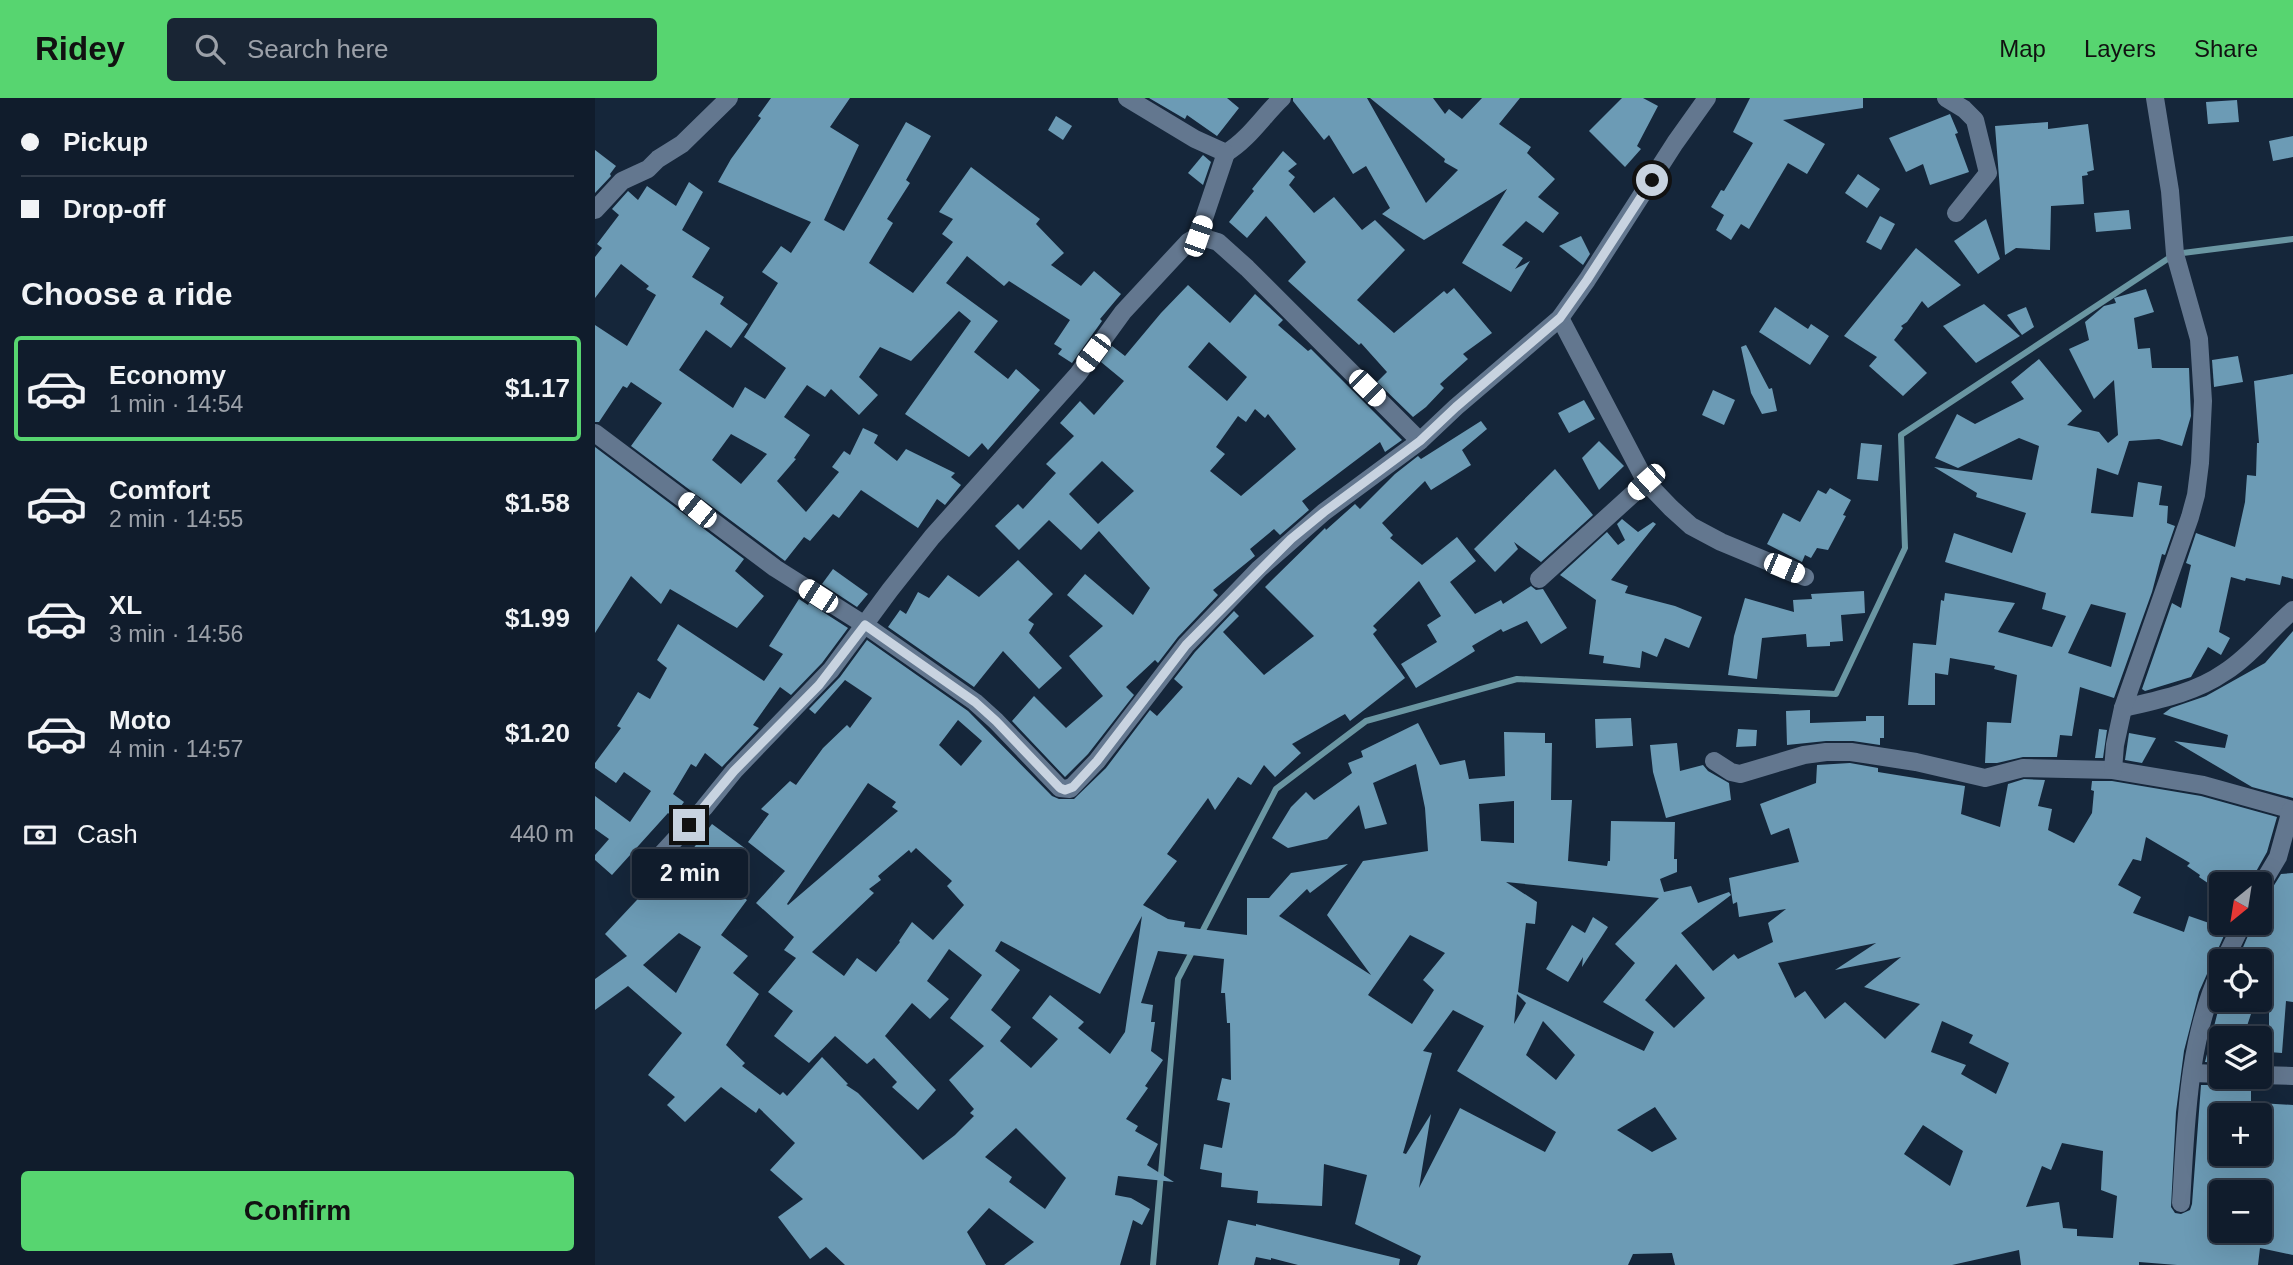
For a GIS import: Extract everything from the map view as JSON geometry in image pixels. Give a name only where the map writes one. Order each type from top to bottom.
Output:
[{"type":"street","points":[[595,210],[622,181],[647,169],[682,144],[729,98]]},
{"type":"street","points":[[1127,98],[1195,139],[1226,153]]},
{"type":"street","points":[[657,859],[734,771],[819,685],[932,537],[1077,373],[1123,312],[1188,242],[1198,236],[1226,153],[1240,144],[1282,98]]},
{"type":"street","points":[[595,433],[775,568],[865,625],[975,702],[1060,788],[1070,789],[1097,761],[1186,645],[1259,569],[1324,512],[1420,441],[1560,318],[1681,133],[1707,98]]},
{"type":"street","points":[[1946,98],[1964,109],[1975,120],[1988,173],[1956,213]]},
{"type":"street","points":[[2113,770],[2123,708],[2190,517],[2200,463],[2203,401],[2199,339],[2175,254],[2170,191],[2155,98]]},
{"type":"street","points":[[1198,236],[1218,242],[1247,268],[1420,441]]},
{"type":"street","points":[[1560,318],[1646,482],[1691,526],[1721,542],[1805,577]]},
{"type":"street","points":[[1539,579],[1646,482]]},
{"type":"street","points":[[2123,708],[2167,698],[2203,685],[2226,672],[2293,610]]},
{"type":"street","points":[[1714,761],[1731,772],[1741,774],[1804,755],[1851,752],[1916,762],[1985,778],[2023,768],[2113,770],[2203,785],[2292,810],[2278,857],[2269,872]]},
{"type":"street","points":[[2181,1203],[2185,1130],[2192,1073],[2202,1015],[2209,998]]},
{"type":"street","points":[[2192,1073],[2209,1074]]},
{"type":"street","points":[[2272,1075],[2293,1076]]},
{"type":"building","points":[[771,98],[850,98],[830,127],[859,145],[824,220],[844,231],[906,122],[931,136],[906,180],[910,183],[887,219],[893,223],[869,263],[913,293],[953,242],[942,234],[953,219],[939,212],[971,167],[1040,219],[1036,224],[1064,253],[1051,265],[1081,286],[1094,271],[1121,294],[1100,319],[1102,321],[1072,363],[1058,354],[1062,349],[1054,344],[1070,320],[1009,281],[1004,286],[967,256],[946,283],[998,321],[974,352],[1008,379],[1016,369],[1040,390],[988,450],[982,443],[969,457],[905,414],[971,321],[959,311],[911,361],[880,347],[859,377],[878,395],[859,415],[831,389],[825,397],[807,385],[784,417],[810,435],[794,458],[796,459],[777,481],[806,512],[839,472],[832,467],[844,451],[850,455],[863,428],[878,435],[874,443],[897,461],[906,449],[955,473],[951,477],[961,485],[945,505],[937,499],[918,528],[861,490],[839,518],[833,514],[810,541],[804,537],[785,561],[631,446],[662,403],[631,382],[627,388],[623,386],[599,422],[595,422],[595,325],[627,346],[656,295],[646,289],[649,286],[621,264],[595,298],[595,257],[602,248],[597,244],[619,215],[612,209],[628,191],[638,200],[647,186],[676,206],[689,182],[703,192],[682,230],[710,248],[692,277],[724,297],[720,304],[748,324],[731,348],[706,330],[679,370],[733,408],[745,387],[765,399],[786,368],[744,337],[778,283],[762,272],[781,246],[791,253],[811,222],[718,182],[761,118],[758,116]],"holes":[[[731,434],[767,454],[741,484],[712,460]]]},
{"type":"building","points":[[1149,98],[1227,98],[1239,108],[1217,136],[1187,115],[1185,119]]},
{"type":"building","points":[[1293,98],[1367,98],[1426,203],[1458,170],[1444,162],[1445,159],[1370,98],[1433,98],[1445,114],[1449,109],[1462,119],[1482,98],[1520,98],[1499,124],[1531,147],[1527,153],[1555,179],[1538,197],[1559,213],[1543,233],[1526,221],[1502,245],[1523,258],[1515,269],[1530,261],[1511,292],[1462,263],[1507,189],[1424,240],[1382,214],[1390,208],[1366,166],[1353,174],[1329,135],[1324,140]]},
{"type":"building","points":[[1622,98],[1643,98],[1658,106],[1637,146],[1641,149],[1625,167],[1589,131]]},
{"type":"building","points":[[1750,98],[1863,98],[1863,108],[1783,120],[1825,144],[1807,174],[1788,163],[1749,229],[1741,224],[1731,240],[1716,230],[1724,215],[1711,207],[1753,143],[1733,132]]},
{"type":"building","points":[[2237,100],[2239,122],[2208,124],[2206,102]]},
{"type":"building","points":[[1950,114],[1969,172],[1930,185],[1923,164],[1906,172],[1889,138]]},
{"type":"building","points":[[1056,116],[1072,126],[1063,140],[1048,130]]},
{"type":"building","points":[[2048,122],[2048,129],[2088,124],[2094,170],[2082,176],[2084,204],[2051,206],[2050,250],[2016,248],[2005,255],[1995,126]]},
{"type":"building","points":[[2293,136],[2293,157],[2273,161],[2269,141]]},
{"type":"building","points":[[595,150],[616,166],[611,176],[595,193]]},
{"type":"building","points":[[1283,151],[1297,164],[1288,171],[1295,177],[1289,185],[1314,213],[1334,197],[1362,230],[1375,220],[1405,250],[1357,300],[1394,333],[1444,291],[1447,294],[1454,288],[1492,333],[1463,354],[1468,359],[1440,384],[1444,388],[1413,417],[1377,382],[1387,372],[1361,343],[1359,345],[1288,281],[1306,262],[1266,216],[1247,238],[1229,222]]},
{"type":"building","points":[[1203,155],[1211,162],[1203,185],[1188,173]]},
{"type":"building","points":[[1858,174],[1880,189],[1867,208],[1845,193]]},
{"type":"building","points":[[2129,210],[2131,229],[2096,232],[2094,213]]},
{"type":"building","points":[[1880,216],[1895,224],[1881,250],[1866,242]]},
{"type":"building","points":[[1986,219],[2000,259],[1978,274],[1954,241]]},
{"type":"building","points":[[1581,236],[1590,254],[1583,265],[1559,246]]},
{"type":"building","points":[[1916,248],[1961,285],[1928,308],[1922,301],[1901,326],[1903,328],[1894,340],[1927,373],[1903,396],[1869,366],[1877,357],[1844,336]]},
{"type":"building","points":[[1188,285],[1230,323],[1255,294],[1283,320],[1278,325],[1308,351],[1311,349],[1402,440],[1385,452],[1380,442],[1302,501],[1309,510],[1280,535],[1274,529],[1250,549],[1255,556],[1213,590],[1218,595],[1178,637],[1158,663],[1155,660],[1126,687],[1134,695],[1088,754],[1065,777],[1012,721],[1034,696],[1066,728],[1103,696],[1069,656],[1103,626],[1067,595],[1085,574],[1133,615],[1150,588],[1099,531],[1081,550],[1049,520],[1019,550],[995,526],[1018,504],[1023,509],[1056,473],[1046,464],[1074,436],[1060,423],[1080,401],[1094,415],[1124,381],[1101,362],[1112,346],[1125,356]],"holes":[[[1209,342],[1247,377],[1227,401],[1188,367]],[[1255,409],[1265,418],[1268,414],[1296,449],[1241,496],[1210,471],[1225,454],[1216,447],[1238,416],[1246,422]],[[1102,461],[1134,491],[1098,524],[1069,494]]]},
{"type":"building","points":[[2146,289],[2154,312],[2134,318],[2138,349],[2150,348],[2152,368],[2189,368],[2191,416],[2182,446],[2159,439],[2129,441],[2118,475],[2097,468],[2091,513],[2133,517],[2138,482],[2162,486],[2159,505],[2168,506],[2167,523],[2175,526],[2165,555],[2162,554],[2152,592],[2114,698],[2080,687],[2072,736],[2060,735],[2057,757],[2023,757],[1985,763],[1987,722],[2011,723],[2017,675],[1994,669],[1995,666],[1950,658],[1948,675],[1935,673],[1935,705],[1908,705],[1913,643],[1936,645],[1941,600],[1944,601],[1945,593],[2015,603],[1998,632],[2052,647],[2066,616],[2042,609],[2046,593],[1945,562],[1954,533],[2012,553],[2026,513],[1976,497],[1977,493],[1934,467],[2032,480],[2039,446],[2019,438],[1958,468],[1935,458],[1957,414],[1975,424],[2024,399],[2011,382],[2039,359],[2082,411],[2067,425],[2099,432],[2108,443],[2118,435],[2114,380],[2094,399],[2069,349],[2089,340],[2085,322],[2104,306],[2116,303],[2114,298]],"holes":[[[2091,604],[2126,613],[2111,667],[2068,653]]]},
{"type":"building","points":[[1984,304],[2020,336],[1976,363],[1943,326]]},
{"type":"building","points":[[1775,307],[1808,329],[1811,324],[1829,336],[1810,365],[1759,332]]},
{"type":"building","points":[[2026,307],[2034,327],[2022,335],[2007,315]]},
{"type":"building","points":[[1746,345],[1769,389],[1772,388],[1777,411],[1762,414],[1751,393],[1741,347]]},
{"type":"building","points":[[2238,356],[2243,382],[2214,387],[2212,360]]},
{"type":"building","points":[[2293,374],[2293,579],[2282,576],[2280,585],[2231,577],[2219,632],[2230,638],[2221,655],[2208,647],[2191,677],[2145,691],[2142,689],[2172,603],[2181,608],[2191,565],[2186,563],[2196,533],[2235,547],[2245,502],[2247,475],[2256,476],[2259,443],[2254,381]]},
{"type":"building","points":[[1713,390],[1735,400],[1724,425],[1702,415]]},
{"type":"building","points":[[1584,400],[1595,419],[1569,433],[1558,413]]},
{"type":"building","points":[[1481,421],[1487,429],[1462,450],[1471,465],[1431,490],[1425,481],[1382,523],[1393,535],[1390,538],[1422,565],[1457,537],[1476,561],[1450,582],[1475,614],[1501,600],[1503,604],[1531,586],[1536,590],[1543,589],[1567,628],[1541,644],[1527,621],[1503,632],[1501,629],[1472,646],[1475,651],[1416,688],[1401,664],[1437,642],[1427,625],[1441,616],[1419,581],[1373,626],[1377,630],[1373,634],[1405,678],[1350,721],[1345,714],[1292,744],[1301,753],[1275,777],[1264,765],[1251,785],[1238,777],[1215,810],[1208,798],[1167,854],[1177,861],[1143,905],[1168,919],[1185,922],[1184,927],[1247,935],[1247,898],[1269,898],[1291,873],[1348,864],[1310,893],[1307,889],[1279,916],[1371,975],[1327,915],[1363,861],[1428,851],[1425,808],[1416,764],[1373,783],[1387,824],[1365,829],[1359,805],[1327,839],[1288,848],[1272,838],[1291,807],[1306,792],[1314,800],[1352,773],[1348,763],[1363,757],[1361,751],[1418,723],[1440,765],[1465,760],[1469,779],[1505,776],[1504,732],[1545,733],[1545,743],[1552,743],[1551,800],[1572,800],[1568,861],[1607,866],[1610,861],[1611,821],[1675,822],[1674,859],[1677,859],[1677,872],[1660,879],[1664,892],[1691,886],[1698,903],[1729,892],[1731,895],[1681,933],[1713,971],[1734,954],[1738,959],[1773,942],[1768,923],[1786,909],[1739,917],[1737,902],[1733,904],[1729,878],[1799,862],[1789,828],[1771,835],[1760,804],[1816,783],[1817,765],[1850,763],[1878,768],[1878,772],[1965,786],[1961,814],[2000,827],[2008,784],[2024,779],[2045,780],[2038,806],[2052,809],[2048,830],[2074,843],[2092,813],[2092,781],[2112,781],[2201,796],[2277,817],[2267,852],[2256,872],[2209,872],[2209,884],[2187,866],[2190,863],[2146,837],[2141,861],[2133,859],[2118,885],[2141,897],[2133,913],[2184,932],[2189,916],[2209,923],[2209,935],[2224,935],[2218,949],[2209,949],[2209,969],[2199,992],[2184,1051],[2176,1112],[2171,1207],[2175,1213],[2181,1214],[2190,1210],[2192,1204],[2201,1085],[2209,1085],[2209,1089],[2251,1089],[2251,1103],[2209,1103],[2209,1166],[2272,1166],[2272,1104],[2293,1105],[2293,1255],[2260,1248],[2258,1265],[2139,1262],[2139,1265],[2021,1265],[2019,1250],[1952,1265],[1675,1265],[1672,1253],[1633,1254],[1628,1265],[1417,1265],[1421,1256],[1355,1224],[1367,1175],[1324,1164],[1322,1206],[1257,1203],[1258,1191],[1221,1187],[1222,1173],[1200,1169],[1204,1144],[1222,1148],[1230,1103],[1217,1100],[1222,1078],[1231,1080],[1230,1023],[1227,1023],[1225,993],[1221,993],[1224,959],[1158,951],[1141,1003],[1153,1005],[1151,1022],[1155,1022],[1151,1051],[1163,1060],[1145,1086],[1148,1088],[1126,1119],[1138,1126],[1135,1131],[1158,1144],[1147,1165],[1174,1182],[1118,1176],[1115,1195],[1131,1198],[1150,1209],[1142,1225],[1133,1220],[1120,1265],[1004,1265],[1034,1242],[989,1208],[967,1232],[986,1265],[845,1265],[826,1247],[810,1259],[778,1217],[803,1199],[770,1170],[795,1143],[759,1108],[756,1113],[721,1087],[685,1122],[667,1105],[675,1097],[648,1075],[682,1033],[628,986],[595,1010],[595,979],[627,956],[605,934],[650,886],[647,884],[662,870],[667,870],[683,850],[689,854],[712,824],[746,849],[722,881],[747,900],[721,935],[748,956],[733,973],[759,994],[726,1045],[745,1063],[742,1066],[780,1095],[783,1092],[787,1096],[822,1057],[848,1084],[846,1085],[858,1093],[923,1160],[974,1116],[970,1113],[974,1109],[949,1080],[984,1046],[950,1018],[982,975],[949,949],[927,981],[949,999],[930,1019],[912,1003],[885,1036],[936,1090],[918,1110],[892,1087],[897,1082],[874,1058],[867,1064],[835,1036],[809,1063],[774,1036],[793,1011],[768,992],[796,958],[784,950],[794,937],[756,903],[785,871],[748,842],[769,814],[761,809],[790,781],[796,785],[823,748],[847,725],[850,728],[872,698],[845,680],[815,714],[809,709],[840,677],[867,640],[968,711],[1052,796],[1074,799],[1106,768],[1150,710],[1157,716],[1183,687],[1174,679],[1195,652],[1234,611],[1239,616],[1223,632],[1264,675],[1314,636],[1265,587],[1325,528],[1326,530],[1355,504],[1360,509],[1395,474],[1418,456],[1421,459]],"holes":[[[958,720],[982,741],[961,766],[939,745]],[[868,783],[896,802],[892,807],[898,811],[788,905]],[[1514,801],[1514,843],[1481,841],[1479,804]],[[916,848],[952,881],[947,886],[964,905],[933,940],[912,922],[876,972],[857,958],[844,976],[812,952],[874,893],[869,889],[881,880],[878,876],[909,850],[911,853]],[[1506,882],[1659,898],[1615,944],[1635,963],[1603,1002],[1654,1032],[1644,1051],[1518,992],[1526,923],[1535,924],[1537,902]],[[1142,916],[1125,1032],[1110,1054],[1078,1028],[1084,1022],[1050,995],[1032,1018],[1058,1039],[1031,1068],[1000,1041],[1011,1027],[991,1010],[1020,970],[995,951],[1001,941],[1100,994]],[[679,933],[701,947],[676,993],[643,965]],[[1410,935],[1445,953],[1423,980],[1434,990],[1412,1024],[1368,995]],[[1876,943],[1835,970],[1901,957],[1864,987],[1920,1004],[1885,1039],[1845,1002],[1825,1019],[1805,991],[1795,998],[1778,963]],[[1676,964],[1705,998],[1674,1028],[1645,1000]],[[1517,994],[1526,1003],[1514,1024]],[[1453,1010],[1484,1026],[1457,1071],[1556,1132],[1545,1152],[1460,1108],[1419,1188],[1431,1114],[1406,1154],[1403,1153],[1432,1053],[1423,1051]],[[1543,1021],[1575,1055],[1556,1080],[1526,1055]],[[1942,1021],[1973,1035],[1969,1043],[2009,1063],[1996,1094],[1961,1074],[1966,1065],[1931,1052]],[[1655,1107],[1677,1139],[1652,1152],[1617,1130]],[[1923,1125],[1963,1151],[1950,1186],[1904,1154]],[[1016,1128],[1066,1178],[1045,1209],[1009,1182],[1012,1177],[985,1157]],[[2062,1143],[2103,1151],[2101,1190],[2117,1196],[2113,1238],[2077,1236],[2077,1229],[2063,1228],[2059,1202],[2026,1207],[2042,1166],[2051,1170]]]},
{"type":"building","points":[[1599,441],[1624,466],[1599,490],[1582,458]]},
{"type":"building","points":[[1861,443],[1882,445],[1878,481],[1857,479]]},
{"type":"building","points":[[595,447],[744,559],[735,571],[764,596],[737,628],[670,589],[661,604],[631,576],[595,633]]},
{"type":"building","points":[[1555,469],[1593,515],[1541,562],[1514,542],[1518,549],[1495,572],[1474,549]]},
{"type":"building","points":[[1830,488],[1851,500],[1843,515],[1846,516],[1828,550],[1817,548],[1811,558],[1805,555],[1802,562],[1767,544],[1783,513],[1800,522],[1818,490],[1826,494]]},
{"type":"building","points":[[1622,519],[1638,532],[1653,522],[1656,524],[1611,580],[1628,586],[1625,593],[1675,606],[1702,617],[1689,648],[1665,638],[1657,657],[1642,651],[1640,668],[1603,663],[1604,656],[1589,654],[1596,600],[1560,575],[1607,532],[1618,545],[1625,540],[1617,524]]},
{"type":"building","points":[[1018,560],[1053,594],[1028,620],[1034,624],[1029,633],[1062,668],[1039,689],[1003,651],[974,687],[888,627],[900,610],[906,614],[918,592],[929,598],[948,575],[979,597]]},
{"type":"building","points":[[833,569],[868,594],[857,607],[822,584]]},
{"type":"building","points":[[1864,591],[1865,613],[1841,615],[1843,641],[1830,642],[1830,646],[1807,647],[1806,634],[1762,638],[1757,679],[1728,675],[1734,636],[1745,598],[1794,612],[1793,600],[1812,599],[1811,594]]},
{"type":"building","points":[[799,599],[848,628],[822,663],[791,695],[780,687],[753,725],[759,728],[722,767],[705,753],[696,767],[691,764],[673,794],[684,802],[673,817],[668,813],[612,875],[595,860],[595,855],[609,839],[595,829],[595,796],[630,822],[651,791],[624,772],[616,783],[595,768],[595,763],[621,728],[617,726],[638,692],[650,699],[667,668],[657,660],[678,624],[764,681],[783,654],[769,646]]},
{"type":"building","points":[[2293,631],[2293,798],[2252,787],[2174,741],[2225,748],[2228,735],[2163,714],[2171,708],[2206,696],[2265,663]]},
{"type":"building","points":[[1810,710],[1810,723],[1866,721],[1866,716],[1884,716],[1884,738],[1880,738],[1880,745],[1826,741],[1787,745],[1786,711]]},
{"type":"building","points":[[1631,718],[1633,746],[1596,748],[1595,719]]},
{"type":"building","points":[[1738,729],[1757,730],[1756,746],[1736,747]]},
{"type":"building","points":[[2099,729],[2107,730],[2103,758],[2095,758]]},
{"type":"building","points":[[2129,733],[2156,738],[2142,763],[2125,760]]},
{"type":"building","points":[[1677,743],[1680,771],[1703,765],[1729,783],[1731,800],[1666,818],[1653,772],[1650,745]]},
{"type":"building","points":[[2293,873],[2293,1002],[2286,1001],[2282,1053],[2272,1052],[2272,1026],[2269,1026],[2269,1012],[2272,1012],[2272,949],[2242,949],[2248,935],[2272,935],[2272,889],[2281,874]]},
{"type":"building","points":[[1593,917],[1608,927],[1582,967],[1583,957],[1568,982],[1546,969],[1572,925],[1585,933]]},
{"type":"building","points":[[2218,1012],[2252,1012],[2247,1026],[2214,1026]]},
{"type":"building","points":[[2209,1046],[2209,1062],[2205,1062]]},
{"type":"building","points":[[1228,1220],[1256,1224],[1400,1259],[1399,1265],[1298,1265],[1256,1257],[1254,1265],[1218,1265]]},
{"type":"waterway","points":[[1200,936],[1276,789],[1366,721],[1517,679],[1836,694],[1905,548],[1901,435],[2175,254],[2293,239]]},
{"type":"waterway","points":[[1153,1265],[1178,979],[1194,948]]},
{"type":"route","points":[[689,825],[734,771],[819,685],[865,625],[975,702],[1060,788],[1065,790],[1073,787],[1097,761],[1186,645],[1259,569],[1324,512],[1420,441],[1560,318],[1652,180]]}]
